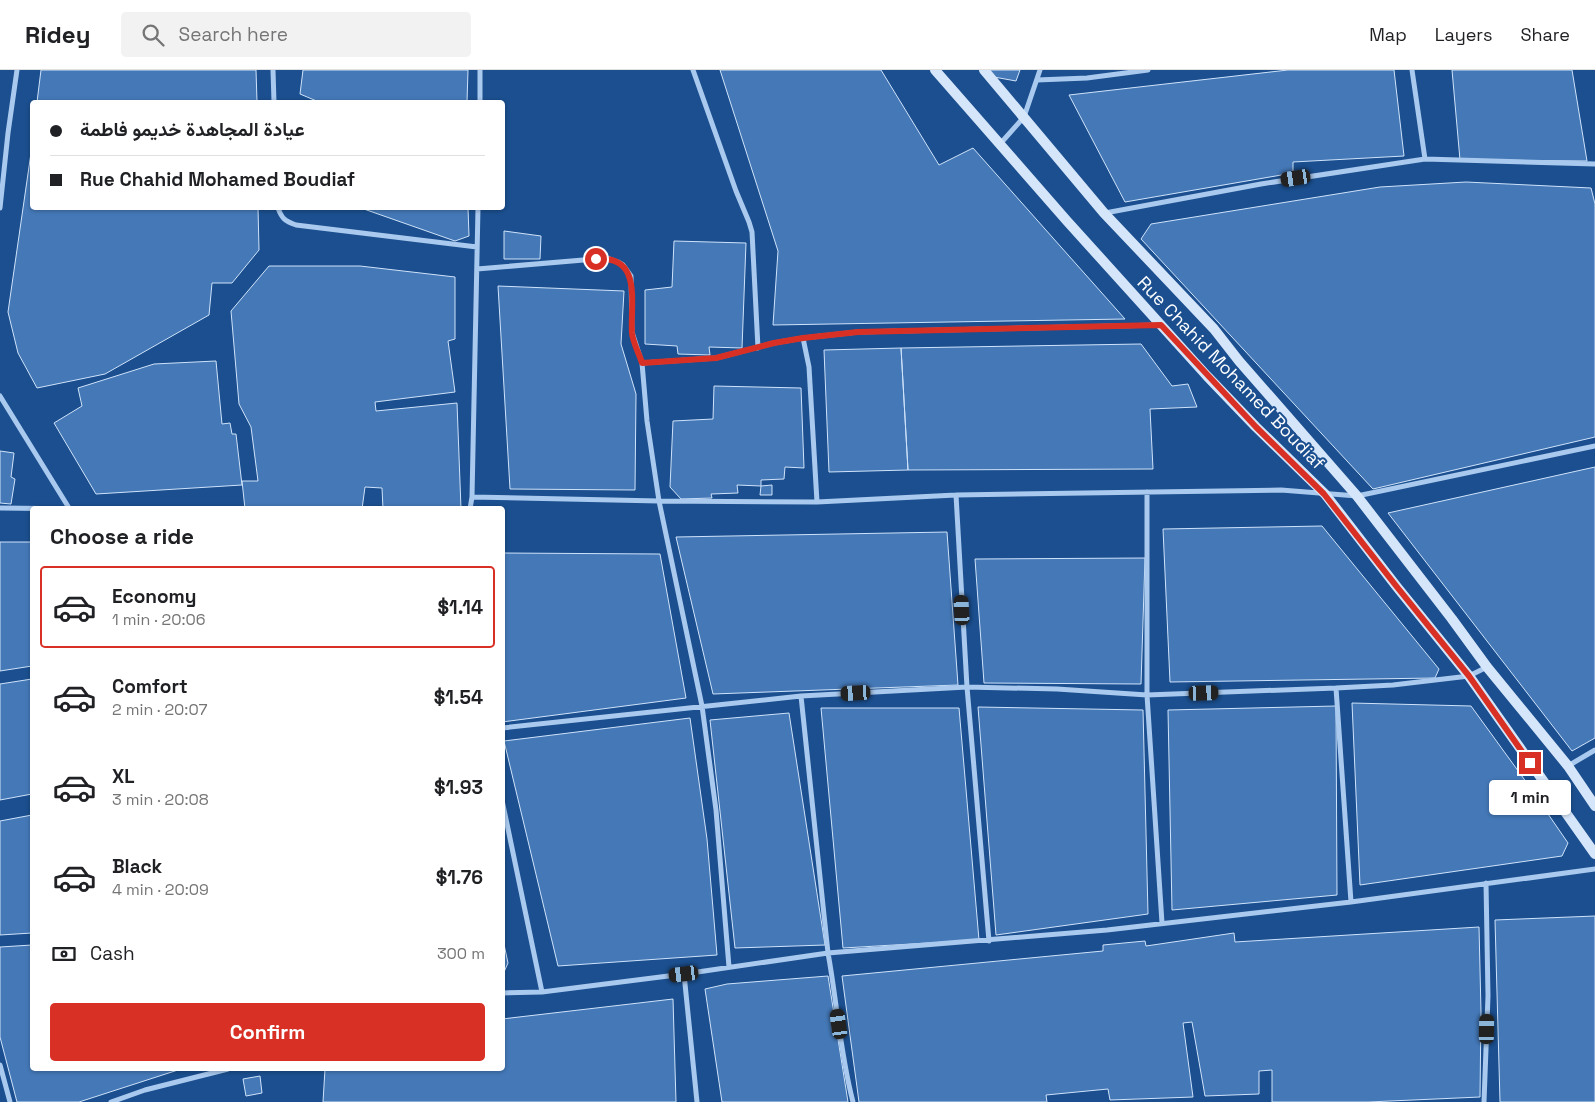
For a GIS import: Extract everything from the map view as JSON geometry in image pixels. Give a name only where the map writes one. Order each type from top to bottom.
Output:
[{"type":"main road","name":"Rue Chahid Mohamed Boudiaf","points":[[936,70],[1161,325],[1256,427],[1324,494],[1469,676],[1595,854]]},
{"type":"main road","name":"Rue Chahid Mohamed Boudiaf","points":[[984,70],[1104,213],[1214,329],[1239,361],[1357,496],[1487,667],[1568,766],[1595,806]]},
{"type":"street","points":[[0,208],[17,70]]},
{"type":"street","points":[[273,70],[274,100]]},
{"type":"street","points":[[480,70],[480,100]]},
{"type":"street","points":[[694,70],[736,192],[752,232],[758,348]]},
{"type":"street","points":[[1000,144],[1024,117],[1040,70]]},
{"type":"street","points":[[1037,80],[1087,78],[1148,70]]},
{"type":"street","points":[[1412,70],[1425,159]]},
{"type":"street","points":[[1104,213],[1261,184],[1425,159],[1595,164]]},
{"type":"street","points":[[279,210],[285,221],[296,225],[477,247]]},
{"type":"street","points":[[470,506],[478,210]]},
{"type":"street","points":[[476,269],[607,258],[623,265],[630,276],[633,337],[642,363],[647,421],[659,502],[702,706],[716,810],[730,967]]},
{"type":"street","points":[[642,363],[716,358],[803,338],[858,332],[1161,325]]},
{"type":"street","points":[[803,338],[810,377],[817,502]]},
{"type":"street","points":[[0,396],[68,506]]},
{"type":"street","points":[[472,497],[659,502],[817,502],[956,495],[1281,490],[1357,496],[1595,446]]},
{"type":"street","points":[[1147,492],[1147,695],[1162,923]]},
{"type":"street","points":[[956,495],[967,687],[989,941]]},
{"type":"street","points":[[0,508],[30,508]]},
{"type":"street","points":[[505,728],[801,696],[967,687],[1057,689],[1147,695],[1336,688],[1393,685],[1469,676],[1487,667]]},
{"type":"street","points":[[1336,688],[1351,902]]},
{"type":"street","points":[[801,696],[828,953],[844,1061],[853,1102]]},
{"type":"street","points":[[1568,766],[1595,750]]},
{"type":"street","points":[[505,814],[542,992]]},
{"type":"street","points":[[505,993],[542,992],[828,953],[1107,930],[1351,902],[1595,869]]},
{"type":"street","points":[[1484,1102],[1488,996],[1486,883]]},
{"type":"street","points":[[684,974],[697,1102]]},
{"type":"street","points":[[0,1065],[10,1102]]},
{"type":"street","points":[[111,1102],[145,1090],[220,1071]]},
{"type":"building","points":[[41,70],[256,70],[257,100],[37,100]]},
{"type":"building","points":[[303,70],[468,70],[467,100],[314,100],[300,94]]},
{"type":"building","points":[[720,70],[881,70],[939,165],[973,148],[1125,319],[773,325],[778,251]]},
{"type":"building","points":[[989,70],[1020,70],[1016,81],[994,77]]},
{"type":"building","points":[[1288,70],[1394,70],[1404,156],[1293,162],[1293,173],[1125,202],[1069,95]]},
{"type":"building","points":[[1452,70],[1572,70],[1587,161],[1460,160]]},
{"type":"building","points":[[30,160],[30,210],[258,210],[259,250],[232,283],[212,283],[209,315],[105,374],[37,388],[18,353],[8,312]]},
{"type":"building","points":[[1466,182],[1591,188],[1595,204],[1595,437],[1373,489],[1141,239],[1151,224],[1380,187]]},
{"type":"building","points":[[367,210],[468,210],[469,236],[455,241]]},
{"type":"building","points":[[504,231],[541,236],[540,259],[504,259]]},
{"type":"building","points":[[674,241],[746,243],[742,348],[709,347],[710,355],[678,354],[677,346],[645,344],[645,290],[672,287]]},
{"type":"building","points":[[269,266],[360,266],[455,277],[455,339],[448,341],[455,392],[375,402],[376,411],[457,403],[461,506],[383,506],[382,488],[365,487],[362,506],[245,506],[242,481],[258,481],[251,427],[239,404],[231,311]]},
{"type":"building","points":[[498,286],[624,291],[621,344],[636,394],[635,490],[510,489]]},
{"type":"building","points":[[1141,344],[1172,386],[1188,384],[1197,407],[1150,409],[1153,469],[908,470],[901,348]]},
{"type":"building","points":[[901,348],[908,470],[829,472],[824,350]]},
{"type":"building","points":[[216,361],[222,424],[230,423],[232,434],[236,434],[242,485],[96,494],[54,423],[82,406],[78,388],[154,364]]},
{"type":"building","points":[[714,386],[801,388],[804,468],[785,467],[784,479],[761,480],[761,486],[737,485],[738,493],[711,494],[712,498],[681,499],[670,487],[673,421],[713,419]]},
{"type":"building","points":[[0,451],[14,453],[11,477],[15,479],[11,504],[0,503]]},
{"type":"building","points":[[1595,467],[1595,738],[1572,751],[1388,513]]},
{"type":"building","points":[[772,485],[772,495],[760,495],[761,486]]},
{"type":"building","points":[[1322,526],[1439,669],[1435,678],[1170,682],[1163,529]]},
{"type":"building","points":[[947,532],[958,685],[713,694],[676,537]]},
{"type":"building","points":[[0,542],[30,542],[30,666],[0,671]]},
{"type":"building","points":[[505,553],[660,554],[686,698],[505,722]]},
{"type":"building","points":[[1145,558],[1141,684],[984,683],[975,559]]},
{"type":"building","points":[[30,679],[30,794],[0,800],[0,684]]},
{"type":"building","points":[[1352,703],[1471,706],[1568,843],[1562,856],[1360,885]]},
{"type":"building","points":[[1336,706],[1337,895],[1172,910],[1168,710]]},
{"type":"building","points":[[978,707],[1143,710],[1148,914],[996,935]]},
{"type":"building","points":[[821,708],[959,708],[979,940],[843,948]]},
{"type":"building","points":[[789,713],[825,945],[735,948],[710,720]]},
{"type":"building","points":[[690,718],[707,839],[717,955],[558,966],[505,741]]},
{"type":"building","points":[[30,815],[30,933],[0,935],[0,821]]},
{"type":"building","points":[[1595,916],[1595,1102],[1500,1102],[1495,920]]},
{"type":"building","points":[[1479,927],[1480,1097],[1368,1102],[1272,1102],[1272,1070],[1259,1071],[1259,1094],[1205,1096],[1192,1022],[1183,1023],[1193,1097],[1110,1100],[1108,1089],[1046,1095],[1047,1102],[859,1102],[842,976],[1103,951],[1103,945],[1145,941],[1146,946],[1234,933],[1235,942]]},
{"type":"building","points":[[30,945],[30,1071],[175,1071],[79,1102],[17,1102],[0,1037],[0,947]]},
{"type":"building","points":[[505,949],[508,963],[505,970]]},
{"type":"building","points":[[828,976],[848,1102],[722,1102],[705,989],[727,984]]},
{"type":"building","points":[[673,999],[676,1102],[323,1102],[325,1071],[505,1071],[505,1019]]},
{"type":"building","points":[[260,1076],[262,1093],[246,1096],[243,1079]]},
{"type":"route","points":[[596,259],[607,258],[618,262],[623,265],[630,276],[633,312],[632,332],[642,363],[716,358],[774,343],[858,332],[1161,325],[1256,427],[1324,494],[1469,676],[1530,763]]}]
